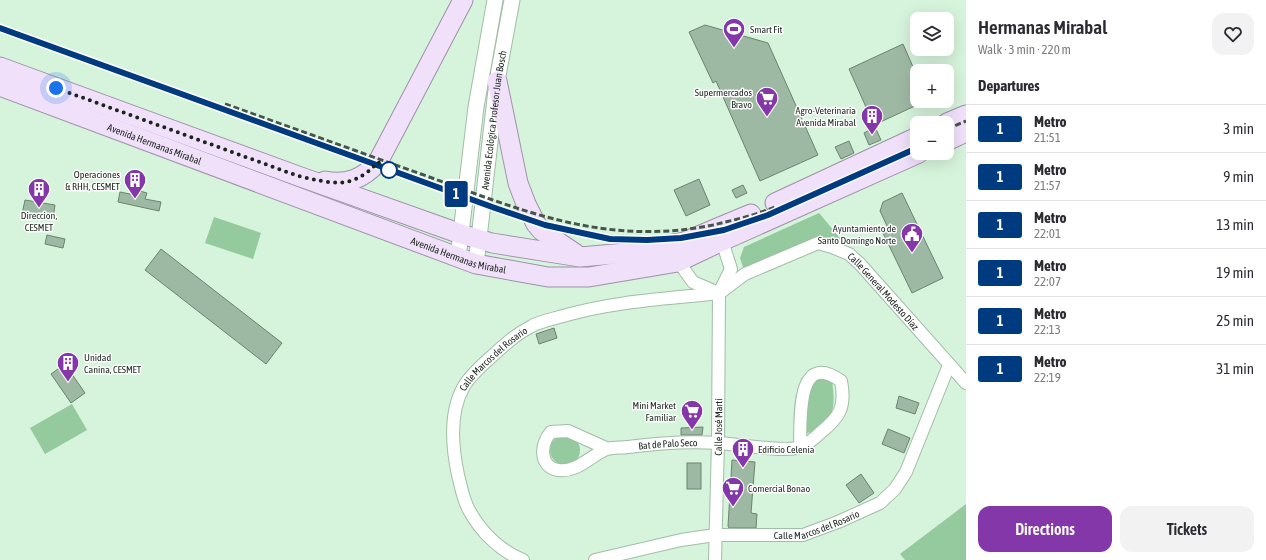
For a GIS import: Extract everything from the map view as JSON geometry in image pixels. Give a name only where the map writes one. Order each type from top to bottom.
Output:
[{"type":"main road","points":[[298,176],[338,184],[361,177],[370,171],[378,162],[390,142],[463,0]]},
{"type":"main road","name":"Avenida Hermanas Mirabal","points":[[0,67],[470,237],[580,257],[626,253],[718,235],[910,157]]},
{"type":"main road","points":[[497,81],[518,183],[526,204],[536,224],[542,231],[580,257]]},
{"type":"main road","name":"Avenida Hermanas Mirabal","points":[[0,86],[458,258],[476,264],[548,277],[589,277],[678,262],[718,235],[768,207],[910,140]]},
{"type":"main road","points":[[954,121],[966,115]]},
{"type":"main road","points":[[954,138],[966,132]]},
{"type":"street","name":"Avenida Ecológica Profesor Juan Bosch","points":[[476,264],[470,237],[476,107],[495,0]]},
{"type":"street","name":"Avenida Ecológica Profesor Juan Bosch","points":[[458,258],[470,237],[512,0]]},
{"type":"street","points":[[668,245],[678,262],[693,282],[719,293],[731,268],[718,235]]},
{"type":"street","name":"Calle General Modesto Díaz","points":[[719,293],[745,274],[818,243],[832,247],[849,254],[860,264],[966,384]]},
{"type":"street","name":"Calle José Martí","points":[[714,560],[718,442],[719,293]]},
{"type":"street","name":"Calle Marcos del Rosario","points":[[523,560],[513,556],[495,543],[479,526],[468,508],[461,486],[453,448],[454,423],[464,386],[484,363],[509,341],[532,326],[582,310],[616,304],[719,293]]},
{"type":"street","name":"Calle Marcos del Rosario","points":[[595,560],[681,540],[715,535],[802,535],[838,522],[880,503],[895,489],[906,472],[949,365]]},
{"type":"street","points":[[816,374],[834,376],[840,381],[843,393],[841,408],[835,421],[800,447],[803,389],[808,380],[816,374]]},
{"type":"street","name":"Bat de Palo Seco","points":[[608,449],[578,434],[563,430],[551,432],[545,438],[543,444],[543,455],[551,468],[558,470],[572,468],[608,449],[678,442],[718,442],[786,448],[800,447]]},
{"type":"green space","points":[[819,213],[851,251],[836,244],[748,269],[743,267],[740,258],[744,247]]},
{"type":"green space","points":[[214,217],[261,233],[253,259],[205,243]]},
{"type":"green space","points":[[819,379],[832,381],[834,400],[833,408],[831,415],[822,426],[805,434],[808,387]]},
{"type":"green space","points":[[72,404],[87,430],[45,454],[30,428]]},
{"type":"green space","points":[[565,435],[576,439],[580,450],[576,461],[565,465],[554,461],[550,450],[554,439]]},
{"type":"green space","points":[[966,504],[966,560],[905,560],[900,554]]},
{"type":"building","name":"Supermercados Bravo","points":[[705,25],[768,43],[818,155],[760,181],[716,81],[713,83],[689,32]]},
{"type":"building","points":[[903,44],[912,64],[910,64],[911,108],[874,125],[849,69]]},
{"type":"building","name":"Agro-Veterinaria Avenida Mirabal","points":[[875,127],[881,140],[869,145],[864,133]]},
{"type":"building","points":[[849,141],[854,153],[841,159],[835,147]]},
{"type":"building","points":[[699,179],[710,205],[686,216],[674,190]]},
{"type":"building","points":[[743,185],[747,193],[736,198],[732,190]]},
{"type":"building","name":"Operaciones & RHH, CESMET","points":[[136,190],[147,193],[145,199],[161,202],[159,211],[118,202],[120,192],[135,195]]},
{"type":"building","name":"Ayuntamiento de Santo Domingo Norte","points":[[902,193],[943,278],[912,293],[882,231],[888,228],[880,211],[883,202]]},
{"type":"building","name":"Direccion, CESMET","points":[[25,200],[55,205],[53,219],[22,214]]},
{"type":"building","points":[[47,235],[65,239],[63,248],[45,244]]},
{"type":"building","points":[[161,249],[282,343],[266,364],[145,270]]},
{"type":"building","points":[[554,328],[557,338],[539,344],[536,334]]},
{"type":"building","name":"Unidad Canina, CESMET","points":[[65,364],[85,393],[71,403],[51,374]]},
{"type":"building","points":[[899,396],[919,403],[915,414],[896,408]]},
{"type":"building","name":"Mini Market Familiar","points":[[703,427],[702,435],[681,435],[681,428]]},
{"type":"building","points":[[888,429],[910,438],[904,453],[882,444]]},
{"type":"building","points":[[732,460],[755,462],[751,513],[757,514],[756,528],[729,528],[728,526]]},
{"type":"building","points":[[687,463],[701,463],[701,489],[687,489]]},
{"type":"building","points":[[861,474],[874,493],[859,503],[846,485]]},
{"type":"railway","points":[[0,28],[545,225],[610,239],[647,241],[681,239],[724,230],[768,215],[910,151]]},
{"type":"railway","points":[[225,104],[529,212],[599,228],[635,231],[673,231],[713,225],[753,215],[777,206]]},
{"type":"railway","points":[[954,126],[966,121]]},
{"type":"metro line","name":"1","points":[[0,28],[495,208],[545,225],[610,239],[647,240],[681,238],[724,230],[768,215],[910,151]]},
{"type":"place","name":"Smart Fit","points":[[734,48]]},
{"type":"place","name":"Supermercados Bravo","points":[[767,118]]},
{"type":"place","name":"Agro-Veterinaria Avenida Mirabal","points":[[872,136]]},
{"type":"place","name":"Operaciones & RHH, CESMET","points":[[135,200]]},
{"type":"place","name":"Direccion, CESMET","points":[[39,208]]},
{"type":"place","name":"Ayuntamiento de Santo Domingo Norte","points":[[912,254]]},
{"type":"place","name":"Unidad Canina, CESMET","points":[[68,382]]},
{"type":"place","name":"Mini Market Familiar","points":[[692,430]]},
{"type":"place","name":"Edificio Celenia","points":[[743,468]]},
{"type":"place","name":"Comercial Bonao","points":[[733,508]]},
{"type":"route","points":[[56,88],[298,176],[338,184],[361,177],[370,171],[378,162],[389,170]]}]
